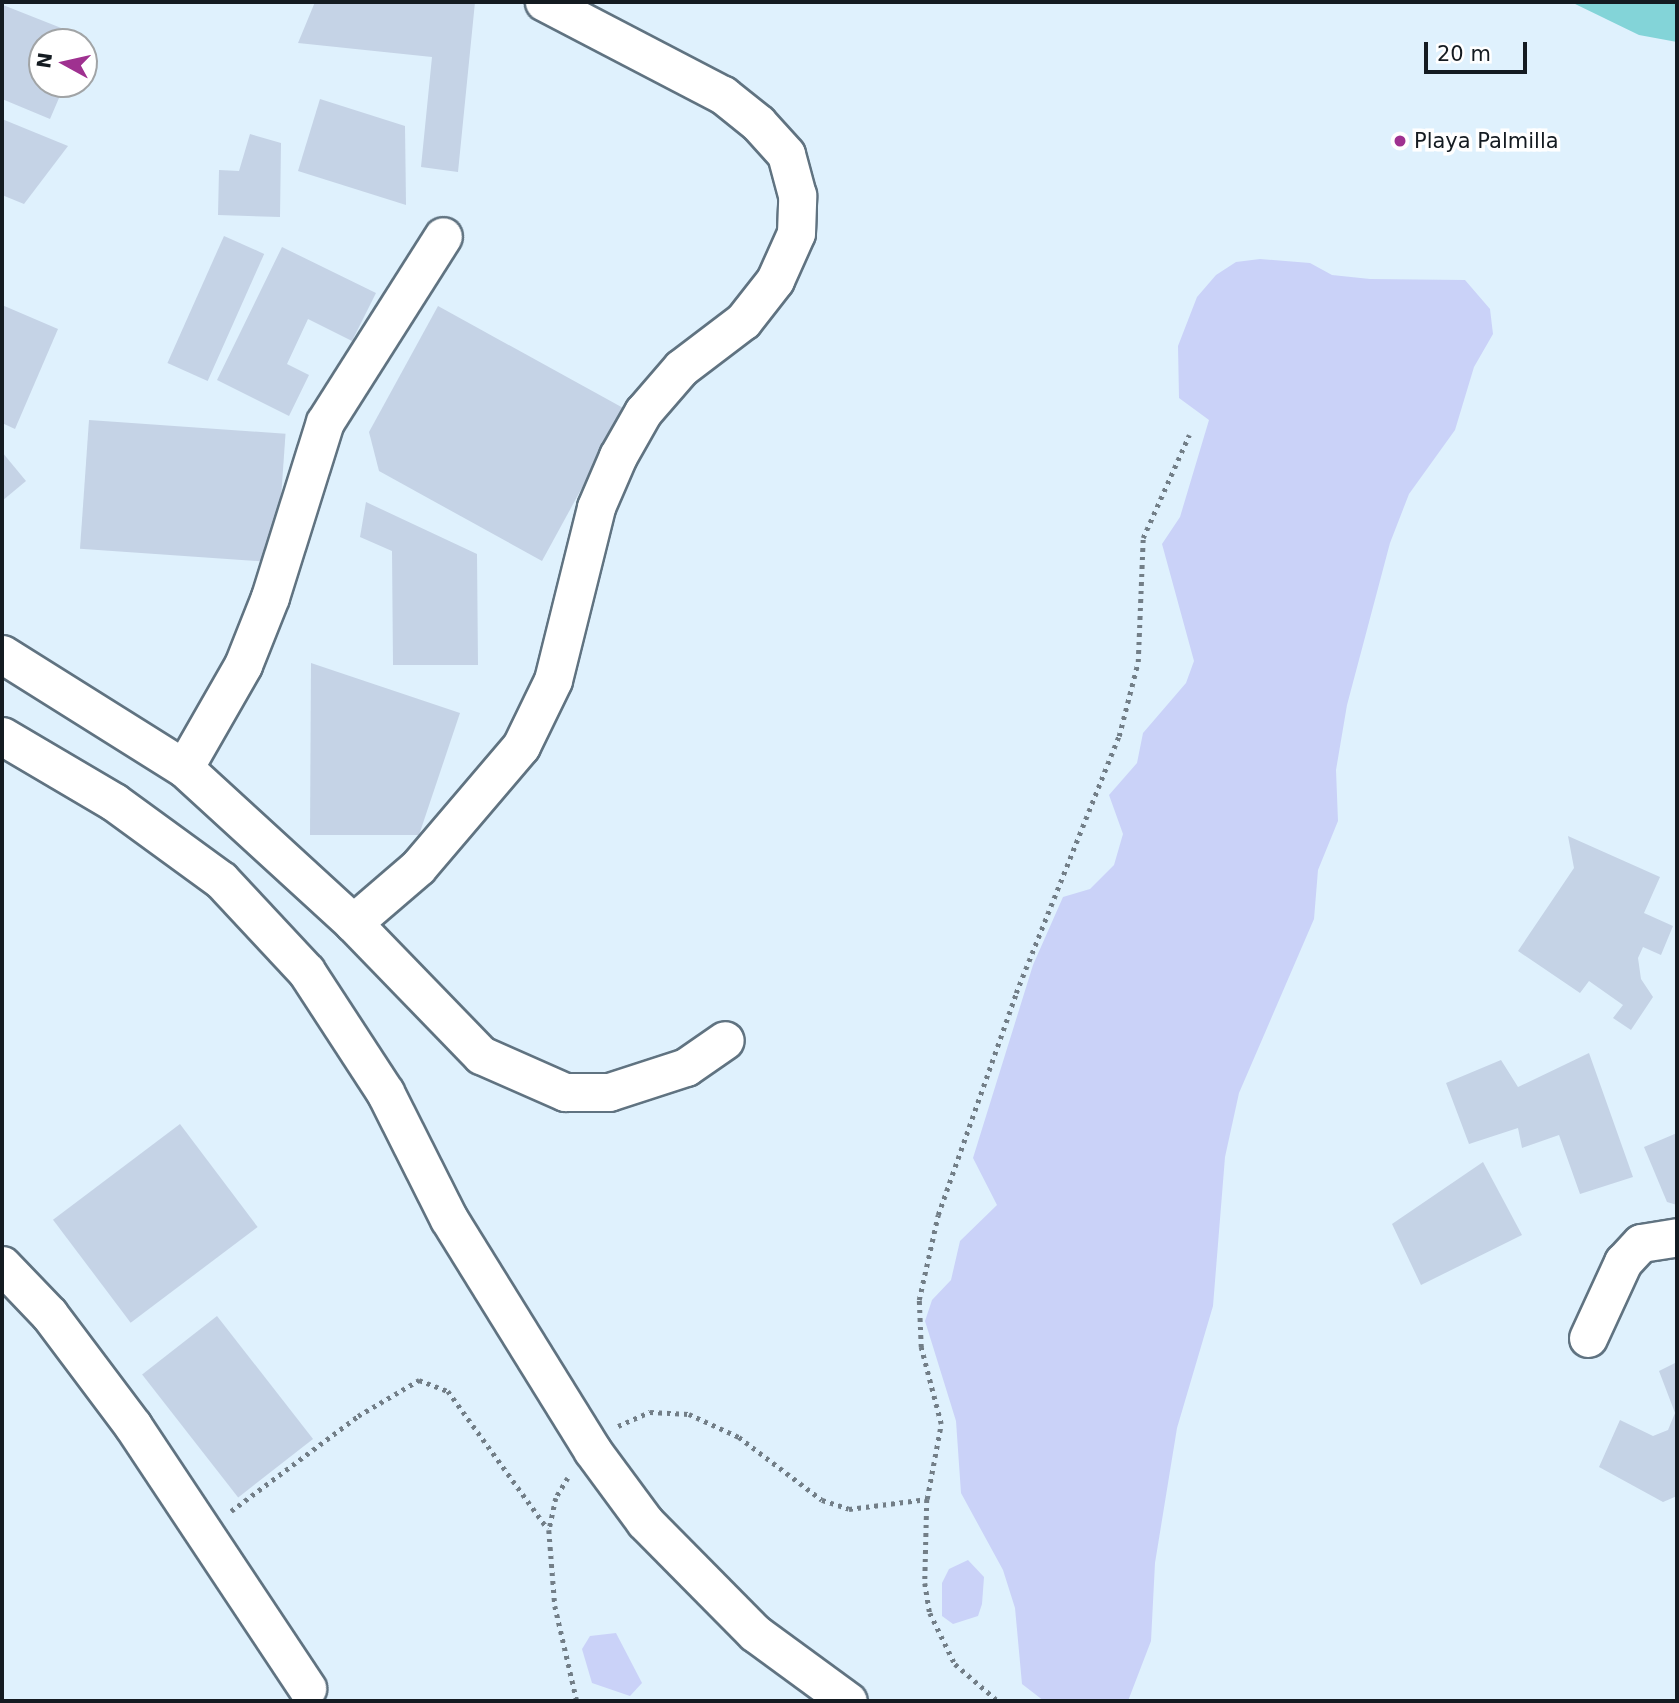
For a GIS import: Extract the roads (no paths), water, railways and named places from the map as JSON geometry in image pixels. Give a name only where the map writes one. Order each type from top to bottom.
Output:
[{"type":"street","points":[[353,923],[418,867],[521,746],[553,680],[596,507],[618,456],[643,412],[681,368],[743,321],[759,301],[775,280],[796,233],[797,195],[786,154],[758,123],[723,95],[544,2]]},
{"type":"street","points":[[184,768],[243,665],[270,597],[325,422],[443,236]]},
{"type":"street","points":[[2,653],[184,768],[353,923],[481,1055],[565,1092],[642,1086],[686,1067],[725,1040]]},
{"type":"street","points":[[2,736],[114,802],[221,880],[306,971],[385,1092],[449,1219],[592,1450],[645,1522],[755,1633],[848,1701]]},
{"type":"street","points":[[1588,1338],[1623,1262],[1641,1243],[1677,1237]]},
{"type":"street","points":[[2,1265],[80,1354],[202,1533],[276,1633],[307,1688]]},
{"type":"place","name":"Playa Palmilla","points":[[1400,141]]}]
